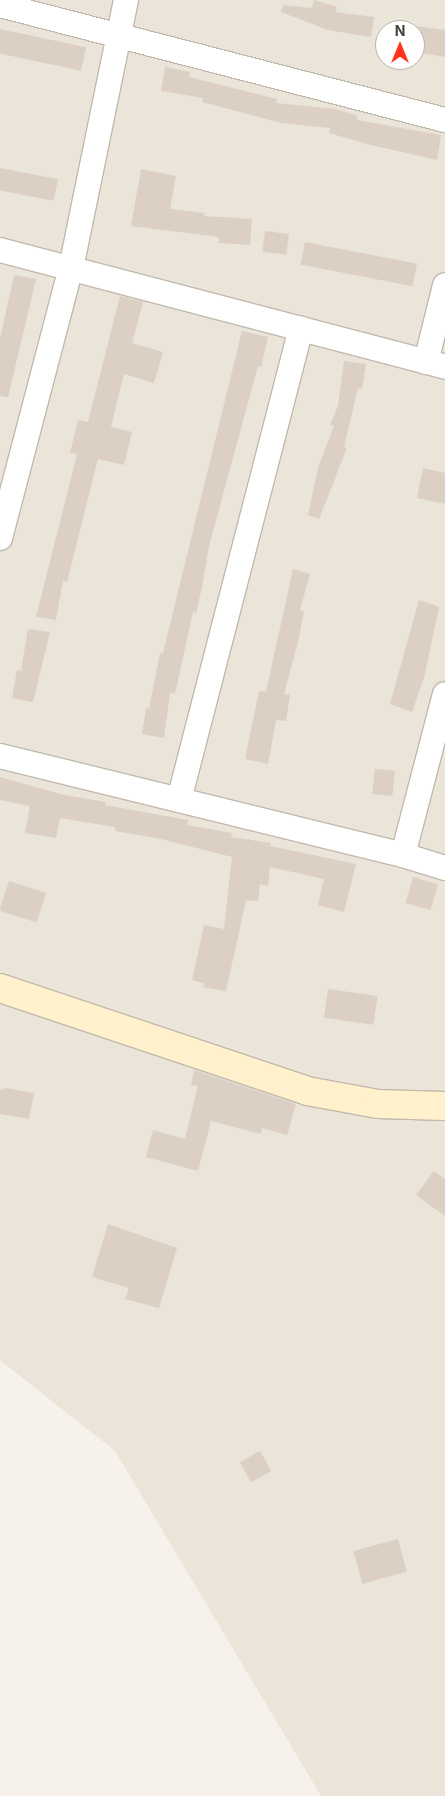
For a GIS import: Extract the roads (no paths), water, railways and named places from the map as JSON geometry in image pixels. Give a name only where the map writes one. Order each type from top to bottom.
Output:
[{"type":"street","points":[[0,538],[71,268],[126,0]]},
{"type":"street","points":[[0,5],[445,120]]},
{"type":"street","points":[[0,250],[436,364],[445,285]]},
{"type":"street","points":[[178,800],[301,329]]},
{"type":"street","points":[[403,855],[445,694]]},
{"type":"street","points":[[0,756],[403,855],[445,868]]},
{"type":"street","points":[[0,988],[307,1091],[378,1104],[445,1106]]}]
